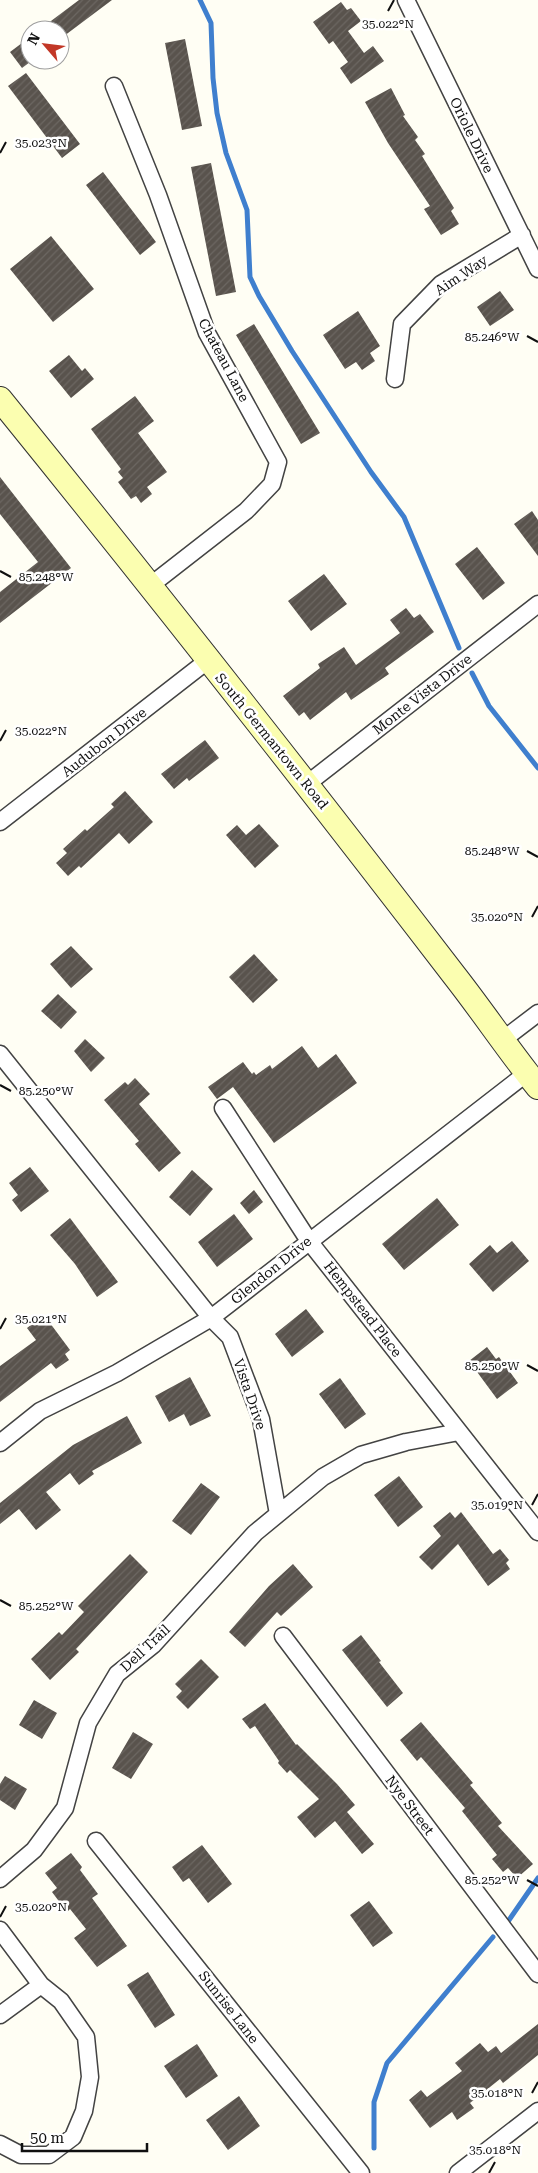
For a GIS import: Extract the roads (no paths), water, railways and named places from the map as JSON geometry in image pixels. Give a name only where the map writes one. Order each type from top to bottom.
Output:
[{"type":"main road","name":"South Germantown Road","points":[[0,399],[152,585],[207,661],[307,784],[504,1039],[532,1080]]},
{"type":"street","name":"Oriole Drive","points":[[406,0],[538,270]]},
{"type":"street","name":"Chateau Lane","points":[[114,86],[158,195],[207,333],[278,462],[272,484],[246,511],[152,585]]},
{"type":"street","name":"Aim Way","points":[[395,379],[402,324],[441,284],[522,235]]},
{"type":"street","name":"Monte Vista Drive","points":[[307,784],[538,604]]},
{"type":"street","name":"Audubon Drive","points":[[0,822],[207,661]]},
{"type":"street","points":[[504,1039],[538,1014]]},
{"type":"street","name":"Vista Drive","points":[[0,1054],[211,1318],[230,1337],[261,1418],[278,1514]]},
{"type":"street","name":"Glendon Drive","points":[[0,1443],[40,1411],[117,1373],[211,1318],[309,1240],[532,1080]]},
{"type":"street","name":"Hempstead Place","points":[[223,1108],[309,1240],[459,1432]]},
{"type":"street","points":[[278,1514],[323,1478],[361,1455],[406,1442],[459,1432],[538,1532]]},
{"type":"street","name":"Dell Trail","points":[[0,1879],[34,1850],[64,1808],[88,1723],[117,1674],[153,1645],[255,1534],[278,1514]]},
{"type":"street","name":"Nye Street","points":[[283,1636],[538,1974]]},
{"type":"street","name":"Sunrise Lane","points":[[96,1841],[360,2173]]},
{"type":"street","points":[[0,1930],[41,1985],[61,2002],[86,2037],[90,2077],[84,2111],[73,2137],[49,2155],[21,2155],[0,2144]]},
{"type":"street","points":[[0,2015],[41,1985]]},
{"type":"street","points":[[458,2173],[538,2110]]},
{"type":"waterway","points":[[200,0],[211,23],[213,78],[217,113],[226,153],[247,210],[250,277],[259,296],[292,351],[371,472],[404,517],[459,648]]},
{"type":"waterway","points":[[472,673],[489,706],[538,768]]},
{"type":"waterway","points":[[509,1920],[538,1878]]},
{"type":"waterway","points":[[374,2148],[374,2102],[387,2063],[493,1937]]}]
